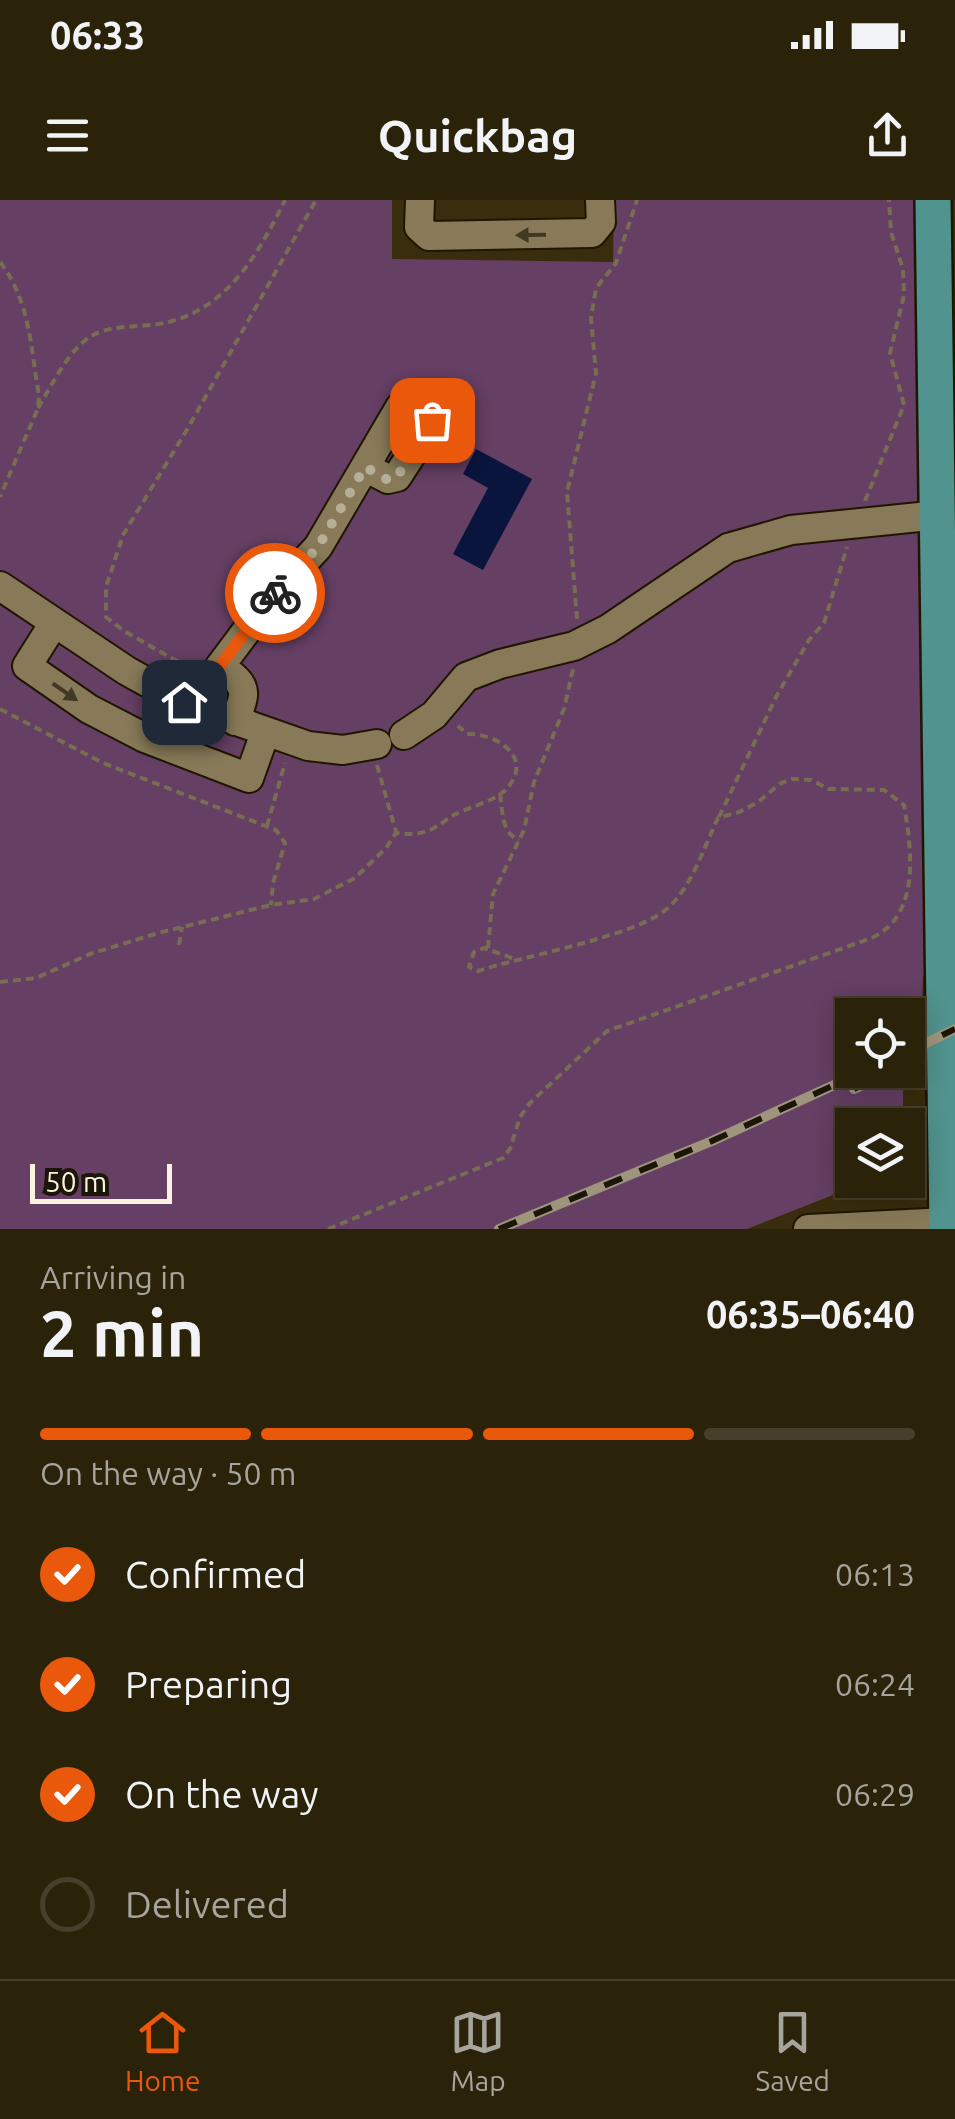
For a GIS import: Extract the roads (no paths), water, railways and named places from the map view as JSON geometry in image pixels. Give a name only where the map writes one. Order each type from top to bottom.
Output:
[{"type":"main road","points":[[933,200],[949,810],[950,1107],[946,1226]]},
{"type":"street","points":[[420,200],[419,227],[424,234],[448,236],[592,233],[601,222],[600,200]]},
{"type":"street","points":[[191,704],[274,594],[318,547],[365,467]]},
{"type":"street","points":[[404,735],[434,715],[460,682],[477,671],[574,646],[608,629],[728,548],[791,530],[939,515]]},
{"type":"street","points":[[0,586],[128,671],[191,704],[278,737],[343,750],[374,745]]},
{"type":"street","points":[[54,623],[27,666],[90,709],[145,738],[249,778],[278,737]]},
{"type":"street","points":[[210,676],[233,676],[242,683],[245,694],[235,721]]},
{"type":"street","points":[[808,1229],[946,1226]]},
{"type":"water","points":[[476,449],[532,479],[483,570],[453,554],[488,488],[463,474]]},
{"type":"railway","points":[[925,1044],[955,1029]]},
{"type":"railway","points":[[499,1229],[712,1141],[835,1085]]}]
